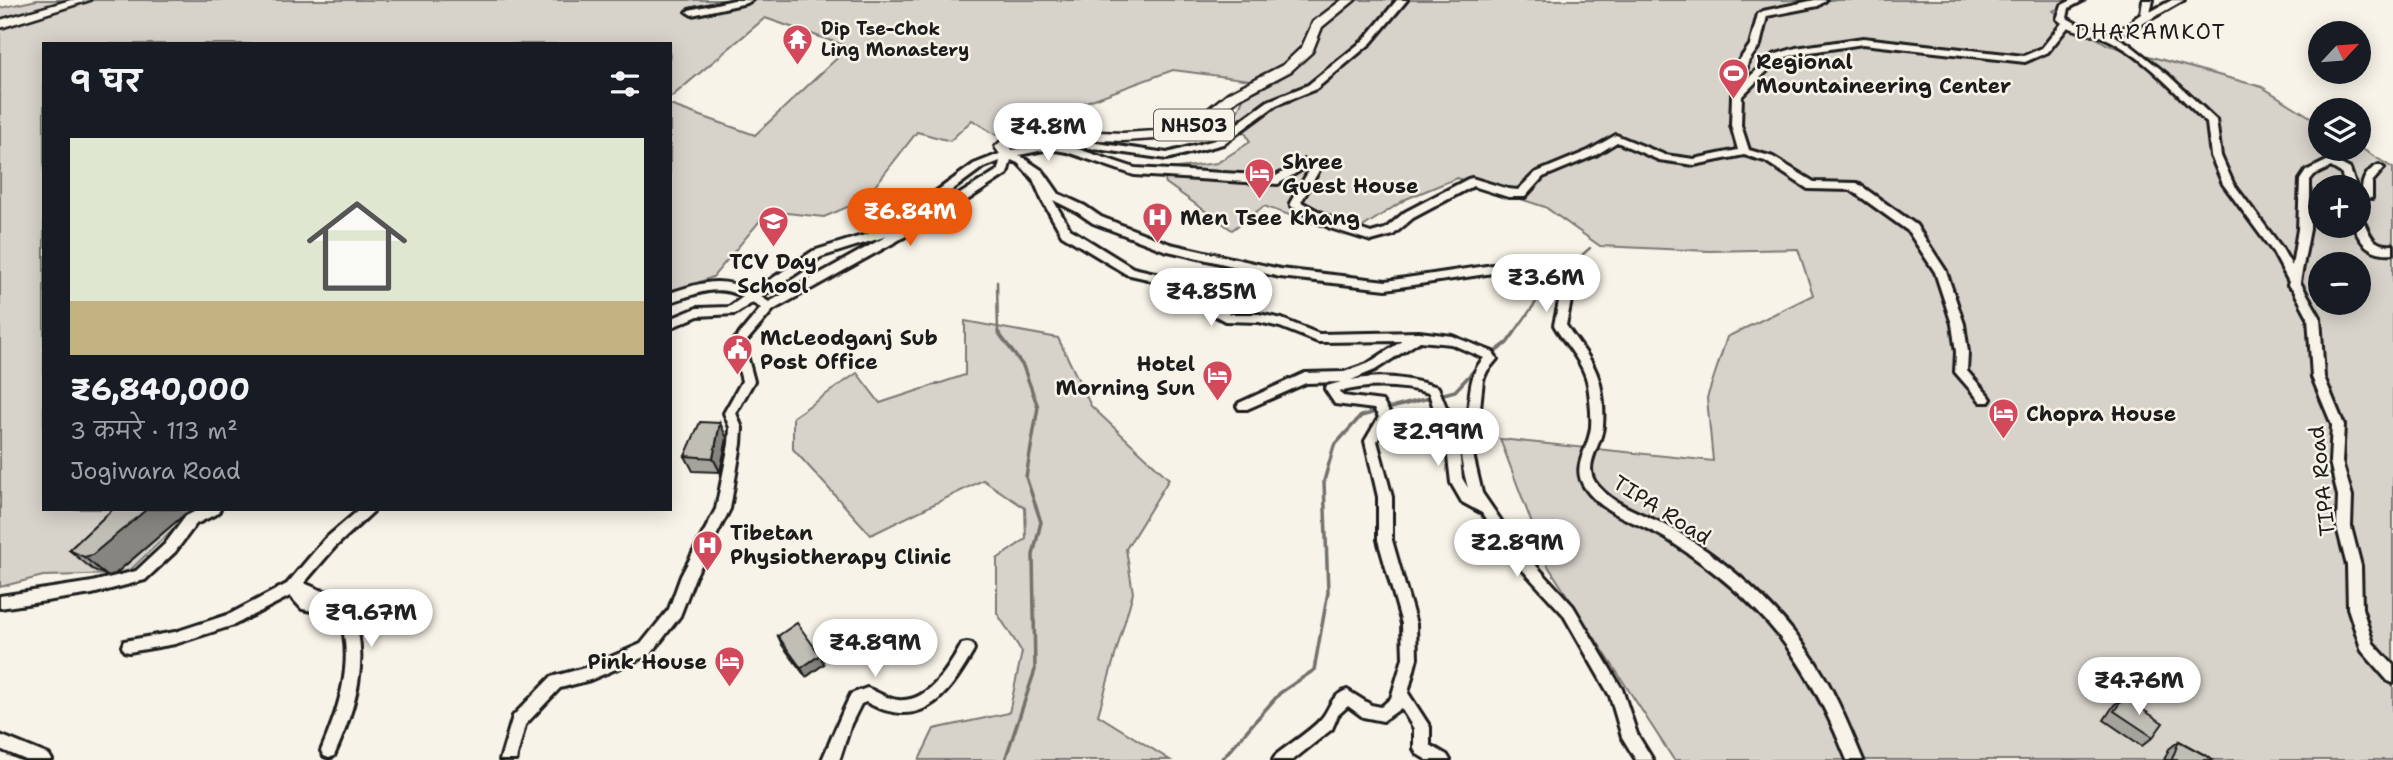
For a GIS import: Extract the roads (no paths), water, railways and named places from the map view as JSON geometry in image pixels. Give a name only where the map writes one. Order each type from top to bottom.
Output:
[{"type":"main road","points":[[0,24],[84,0]]},
{"type":"main road","name":"NH503","points":[[1007,154],[1002,147],[1007,143],[1051,134],[1124,137],[1156,135],[1199,124],[1233,96],[1287,68],[1308,49],[1317,25],[1349,0]]},
{"type":"street","points":[[692,12],[747,0]]},
{"type":"street","points":[[508,760],[518,721],[556,682],[590,673],[646,649],[675,612],[688,576],[723,509],[735,444],[736,428],[730,413],[748,381],[738,343],[769,307],[954,204],[1003,172],[1007,150],[1022,144],[1052,140],[1167,156],[1219,142],[1272,103],[1312,87],[1368,41],[1402,0]]},
{"type":"street","points":[[1744,152],[1735,125],[1737,95],[1743,62],[1755,45],[1763,14],[1815,4],[1821,0]]},
{"type":"street","points":[[1737,95],[1776,57],[1796,51],[1863,41],[2025,58],[2045,50],[2067,23],[2062,19],[2065,7],[2079,0]]},
{"type":"street","points":[[2125,30],[2145,15],[2148,0]]},
{"type":"street","points":[[2110,36],[2179,0]]},
{"type":"street","name":"TIPA Road","points":[[2067,23],[2088,33],[2110,36],[2166,79],[2212,122],[2216,156],[2228,184],[2277,250],[2314,317],[2318,377],[2338,425],[2336,462],[2344,496],[2344,527],[2354,566],[2355,608],[2367,646],[2393,676]]},
{"type":"street","points":[[672,323],[697,312],[731,311],[817,254],[888,232],[978,166],[1007,154],[1049,146],[1068,149],[1134,172],[1278,180],[1305,163],[1316,167],[1295,203],[1334,225],[1371,237],[1389,232],[1409,215],[1472,181],[1508,193],[1521,194],[1539,175],[1592,153],[1615,138],[1664,158],[1694,162],[1744,152],[1769,159],[1812,186],[1853,186],[1912,228],[1940,271],[1950,294],[1962,352],[1961,372],[1985,400]]},
{"type":"street","points":[[1007,154],[1022,161],[1038,177],[1048,202],[1066,232],[1130,271],[1151,276],[1229,318],[1259,318],[1282,323],[1318,338],[1419,336],[1452,340],[1479,350],[1491,359],[1482,368],[1477,380],[1473,417],[1467,436],[1473,482],[1484,510],[1514,551],[1568,610],[1617,694],[1630,737],[1645,760]]},
{"type":"street","points":[[2309,175],[2331,162],[2344,169],[2347,175]]},
{"type":"street","name":"TIPA Road","points":[[1029,168],[1039,173],[1055,197],[1097,220],[1168,247],[1280,273],[1386,285],[1513,266],[1555,272],[1568,286],[1560,325],[1588,365],[1594,385],[1597,428],[1594,443],[1584,462],[1587,481],[1603,499],[1681,542],[1732,579],[1774,615],[1798,644],[1822,684],[1855,760]]},
{"type":"street","points":[[2371,177],[2379,168]]},
{"type":"street","points":[[2294,285],[2304,229],[2305,180],[2308,176]]},
{"type":"street","points":[[2364,238],[2372,247],[2393,249]]},
{"type":"street","points":[[672,297],[711,283],[740,289],[769,307]]},
{"type":"street","points":[[1243,406],[1305,378],[1345,377],[1371,367],[1419,336]]},
{"type":"street","points":[[1281,760],[1327,724],[1334,710],[1347,697],[1367,712],[1383,714],[1396,703],[1410,658],[1409,624],[1385,540],[1385,497],[1371,441],[1384,412],[1378,404],[1339,401],[1331,389],[1350,384],[1404,380],[1437,396],[1440,408],[1450,420],[1455,479],[1467,498],[1484,510]]},
{"type":"street","points":[[0,602],[92,588],[139,576],[170,548],[191,520],[209,511]]},
{"type":"street","points":[[129,646],[175,638],[234,619],[293,587],[330,543],[367,511]]},
{"type":"street","points":[[293,587],[318,596],[375,608]]},
{"type":"street","points":[[293,587],[307,605],[330,608],[346,615],[353,629],[352,669],[342,722],[329,751]]},
{"type":"street","points":[[830,760],[856,699],[867,695],[886,707],[910,708],[936,694],[954,673],[967,649]]},
{"type":"street","points":[[1400,694],[1422,727],[1422,749],[1442,760]]},
{"type":"street","points":[[0,741],[44,760]]},
{"type":"waterway","points":[[1564,271],[1590,248]]},
{"type":"waterway","points":[[997,281],[998,333]]},
{"type":"waterway","points":[[1514,333],[1549,284]]},
{"type":"waterway","points":[[998,332],[1023,366],[1038,407],[1026,477],[1041,522],[1033,555],[1035,670],[1005,760]]},
{"type":"waterway","points":[[1495,352],[1507,343],[1515,332]]},
{"type":"waterway","points":[[1221,760],[1280,693],[1314,670],[1328,592],[1324,481],[1334,446],[1361,416],[1455,391],[1481,363]]},
{"type":"place","name":"Dip Tse-Chok Ling Monastery","points":[[798,66]]},
{"type":"place","name":"Regional Mountaineering Center","points":[[1733,101]]},
{"type":"place","name":"Shree Guest House","points":[[1259,201]]},
{"type":"place","name":"Men Tsee Khang","points":[[1157,245]]},
{"type":"place","name":"TCV Day School","points":[[773,249]]},
{"type":"place","name":"McLeodganj Sub Post Office","points":[[737,377]]},
{"type":"place","name":"Hotel Morning Sun","points":[[1218,403]]},
{"type":"place","name":"Chopra House","points":[[2003,441]]},
{"type":"place","name":"Tibetan Physiotherapy Clinic","points":[[707,572]]},
{"type":"place","name":"Pink House","points":[[730,689]]},
{"type":"district","name":"DHARAMKOT","points":[[2151,32]]}]
